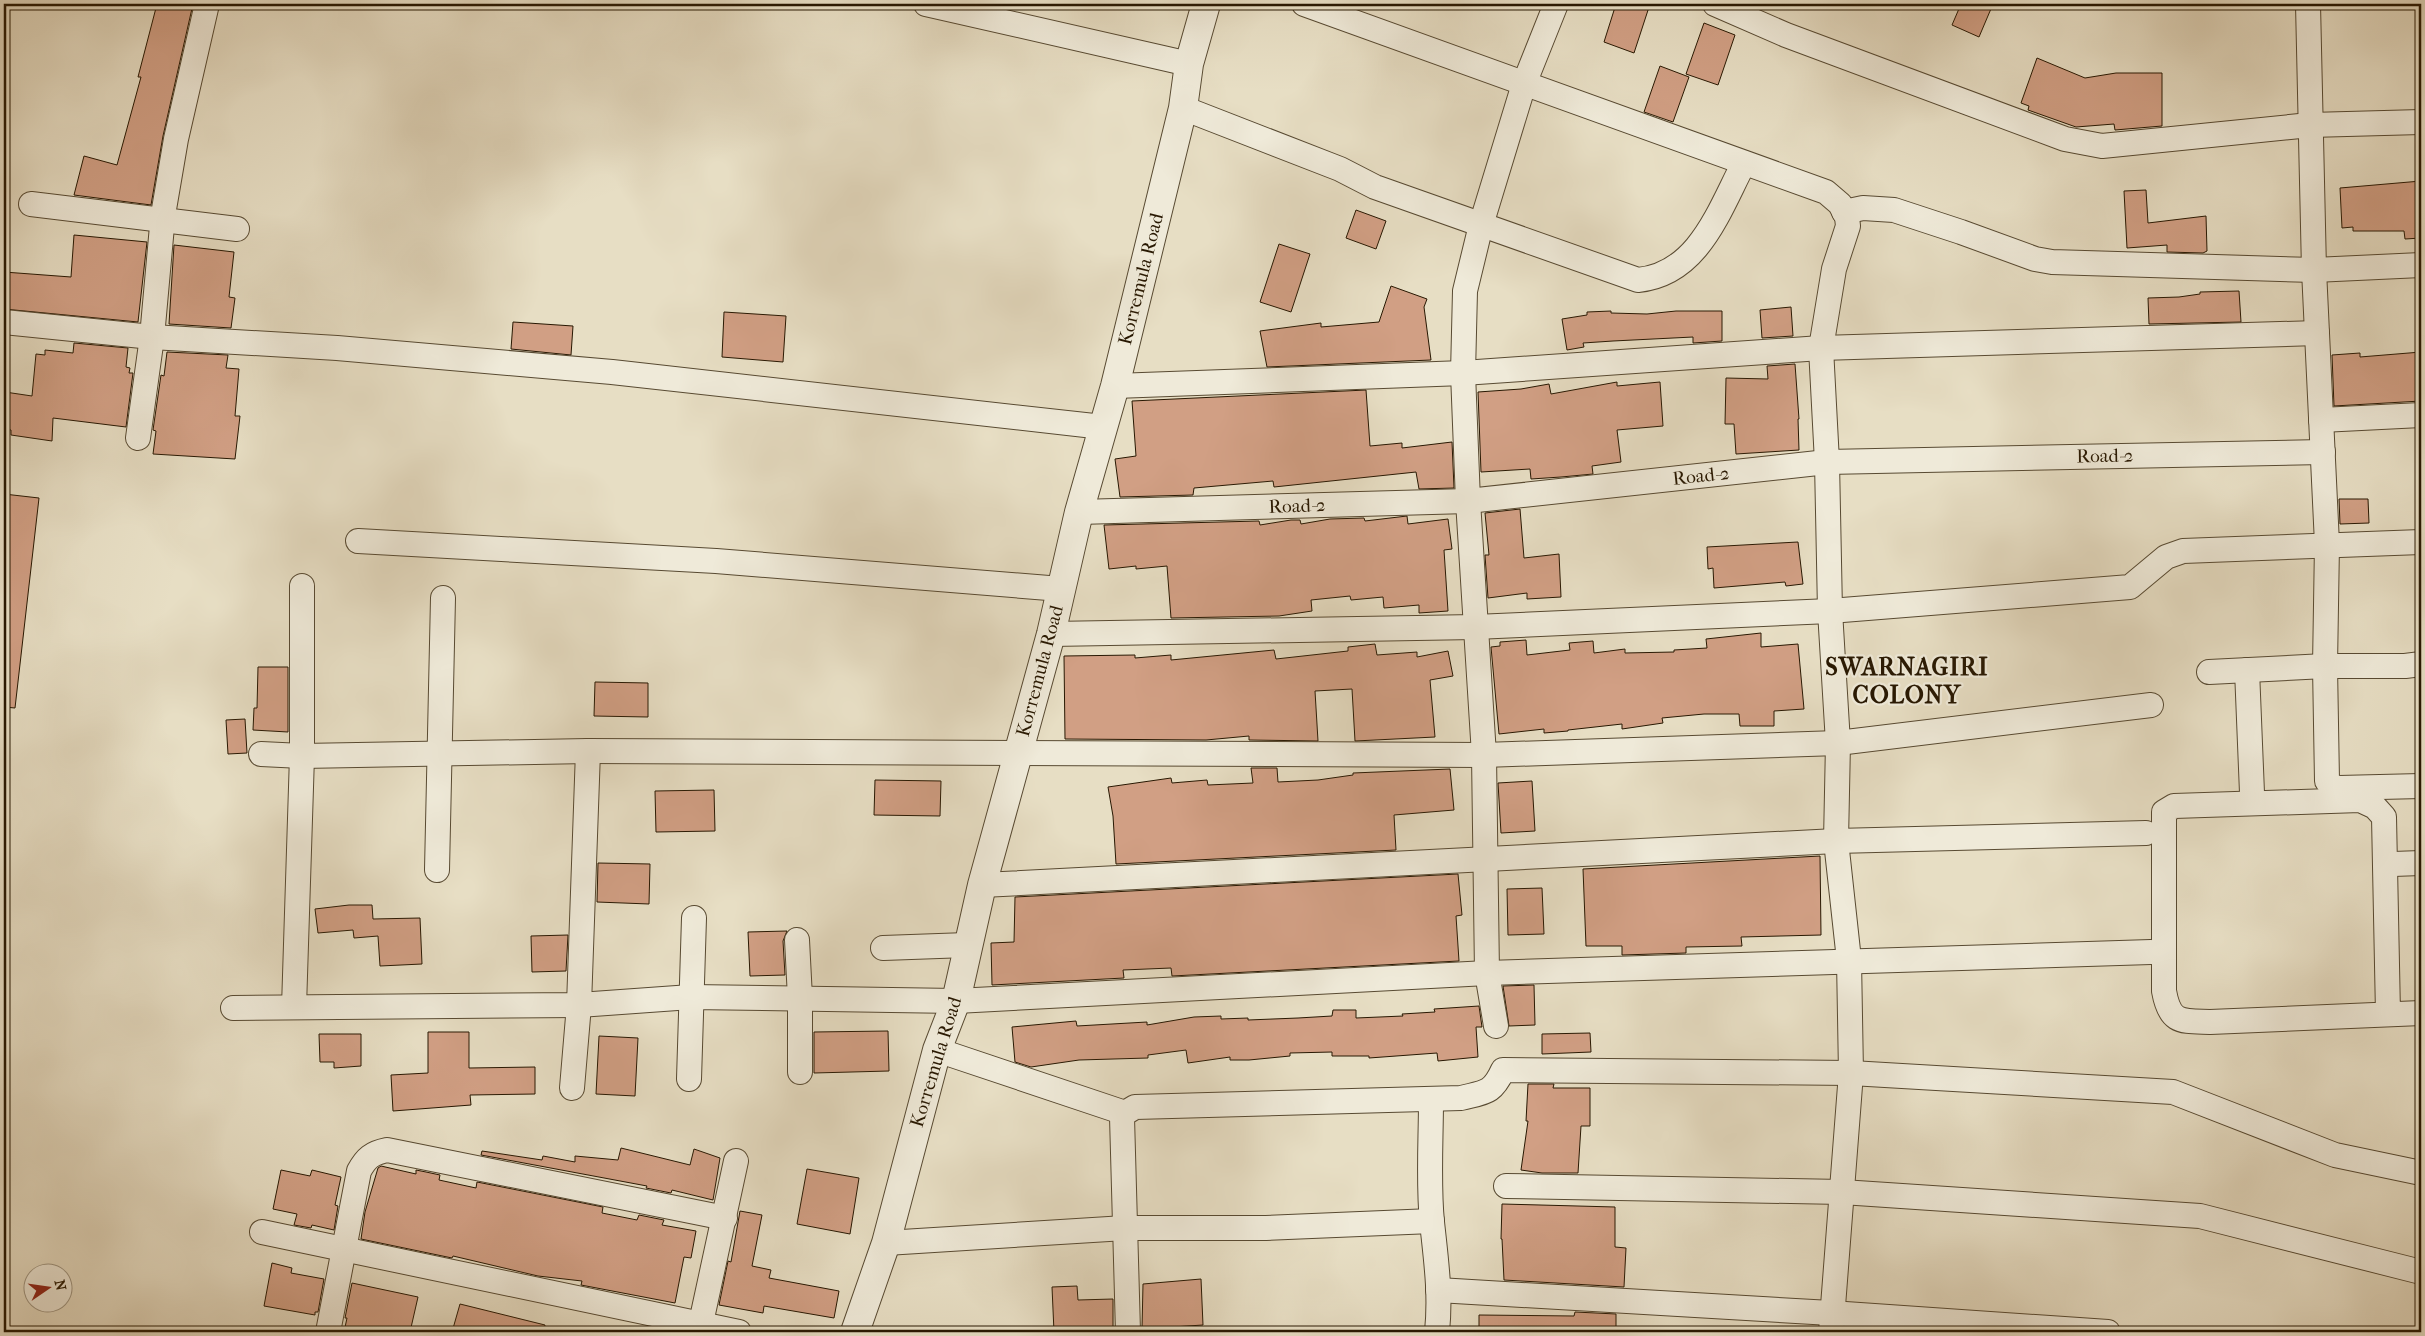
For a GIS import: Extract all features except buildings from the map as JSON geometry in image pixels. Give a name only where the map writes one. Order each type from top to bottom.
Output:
[{"type":"street","points":[[138,438],[152,337],[162,221],[176,140],[207,4]]},
{"type":"street","points":[[926,4],[1189,64]]},
{"type":"street","name":"Korremula Road","points":[[855,1332],[886,1243],[937,1050],[956,1001],[967,945],[982,885],[1051,634],[1079,512],[1115,386],[1183,108],[1189,64],[1206,4]]},
{"type":"street","points":[[1304,4],[1826,192],[1840,204],[1844,212],[1848,226],[1834,269],[1821,348],[1827,462],[1830,610],[1838,743],[1836,841],[1849,960],[1851,1073],[1831,1322]]},
{"type":"street","points":[[1496,1026],[1487,973],[1484,755],[1468,501],[1463,373],[1465,291],[1481,225],[1524,84],[1556,4]]},
{"type":"street","points":[[1715,4],[1786,35],[2065,140],[2102,146],[2310,125],[2421,122]]},
{"type":"street","points":[[2308,4],[2314,270],[2327,544],[2324,666],[2327,774],[2332,787],[2339,788],[2421,786]]},
{"type":"street","points":[[1183,108],[1340,170],[1375,187],[1638,280],[1652,278],[1672,270],[1704,241],[1744,163]]},
{"type":"street","points":[[31,204],[237,229]]},
{"type":"street","points":[[1844,212],[1863,208],[1894,210],[1962,232],[2035,259],[2052,262],[2314,270],[2421,265]]},
{"type":"street","points":[[4,322],[152,337],[336,348],[612,372],[1104,427]]},
{"type":"street","points":[[1115,386],[1463,373],[1821,348],[2317,333]]},
{"type":"street","points":[[2321,420],[2421,415]]},
{"type":"street","name":"Road-2","points":[[1079,512],[1468,501],[1827,462],[2323,452]]},
{"type":"street","points":[[358,541],[716,561],[1061,589]]},
{"type":"street","points":[[1051,634],[1476,627],[1830,610],[2130,587],[2166,557],[2183,551],[2327,544],[2421,542]]},
{"type":"street","points":[[294,1007],[302,756],[302,586]]},
{"type":"street","points":[[437,870],[443,598]]},
{"type":"street","points":[[2208,672],[2324,666],[2405,666],[2421,664]]},
{"type":"street","points":[[2247,670],[2252,792]]},
{"type":"street","points":[[261,754],[302,756],[588,751],[1484,755],[1838,743],[2152,705]]},
{"type":"street","points":[[572,1088],[579,1005],[588,751]]},
{"type":"street","points":[[2388,1014],[2384,817],[2375,807],[2360,800],[2174,806],[2164,812],[2164,991],[2167,1009],[2180,1021],[2210,1022],[2421,1013]]},
{"type":"street","points":[[982,885],[1836,841],[2146,832]]},
{"type":"street","points":[[2393,864],[2421,863]]},
{"type":"street","points":[[689,1079],[694,918]]},
{"type":"street","points":[[797,940],[800,998],[800,1072]]},
{"type":"street","points":[[883,948],[967,945]]},
{"type":"street","points":[[233,1008],[579,1005],[691,997],[956,1001],[1487,973],[1849,960],[2152,952]]},
{"type":"street","points":[[937,1050],[1125,1113]]},
{"type":"street","points":[[1128,1332],[1122,1118],[1125,1113],[1135,1107],[1461,1098],[1486,1092],[1496,1085],[1503,1070],[1851,1073],[2173,1092],[2335,1155],[2421,1173]]},
{"type":"street","points":[[1431,1100],[1432,1221],[1438,1259],[1437,1332]]},
{"type":"street","points":[[328,1332],[359,1171],[369,1156],[387,1150],[726,1218]]},
{"type":"street","points":[[700,1328],[726,1218],[736,1161]]},
{"type":"street","points":[[1506,1186],[1842,1192],[2200,1216],[2421,1272]]},
{"type":"street","points":[[886,1243],[1125,1228],[1266,1228],[1432,1221]]},
{"type":"street","points":[[262,1232],[700,1328],[740,1332]]},
{"type":"street","points":[[1438,1290],[1831,1322],[2108,1332]]},
{"type":"district","name":"SWARNAGIRI COLONY","points":[[1907,681]]}]
